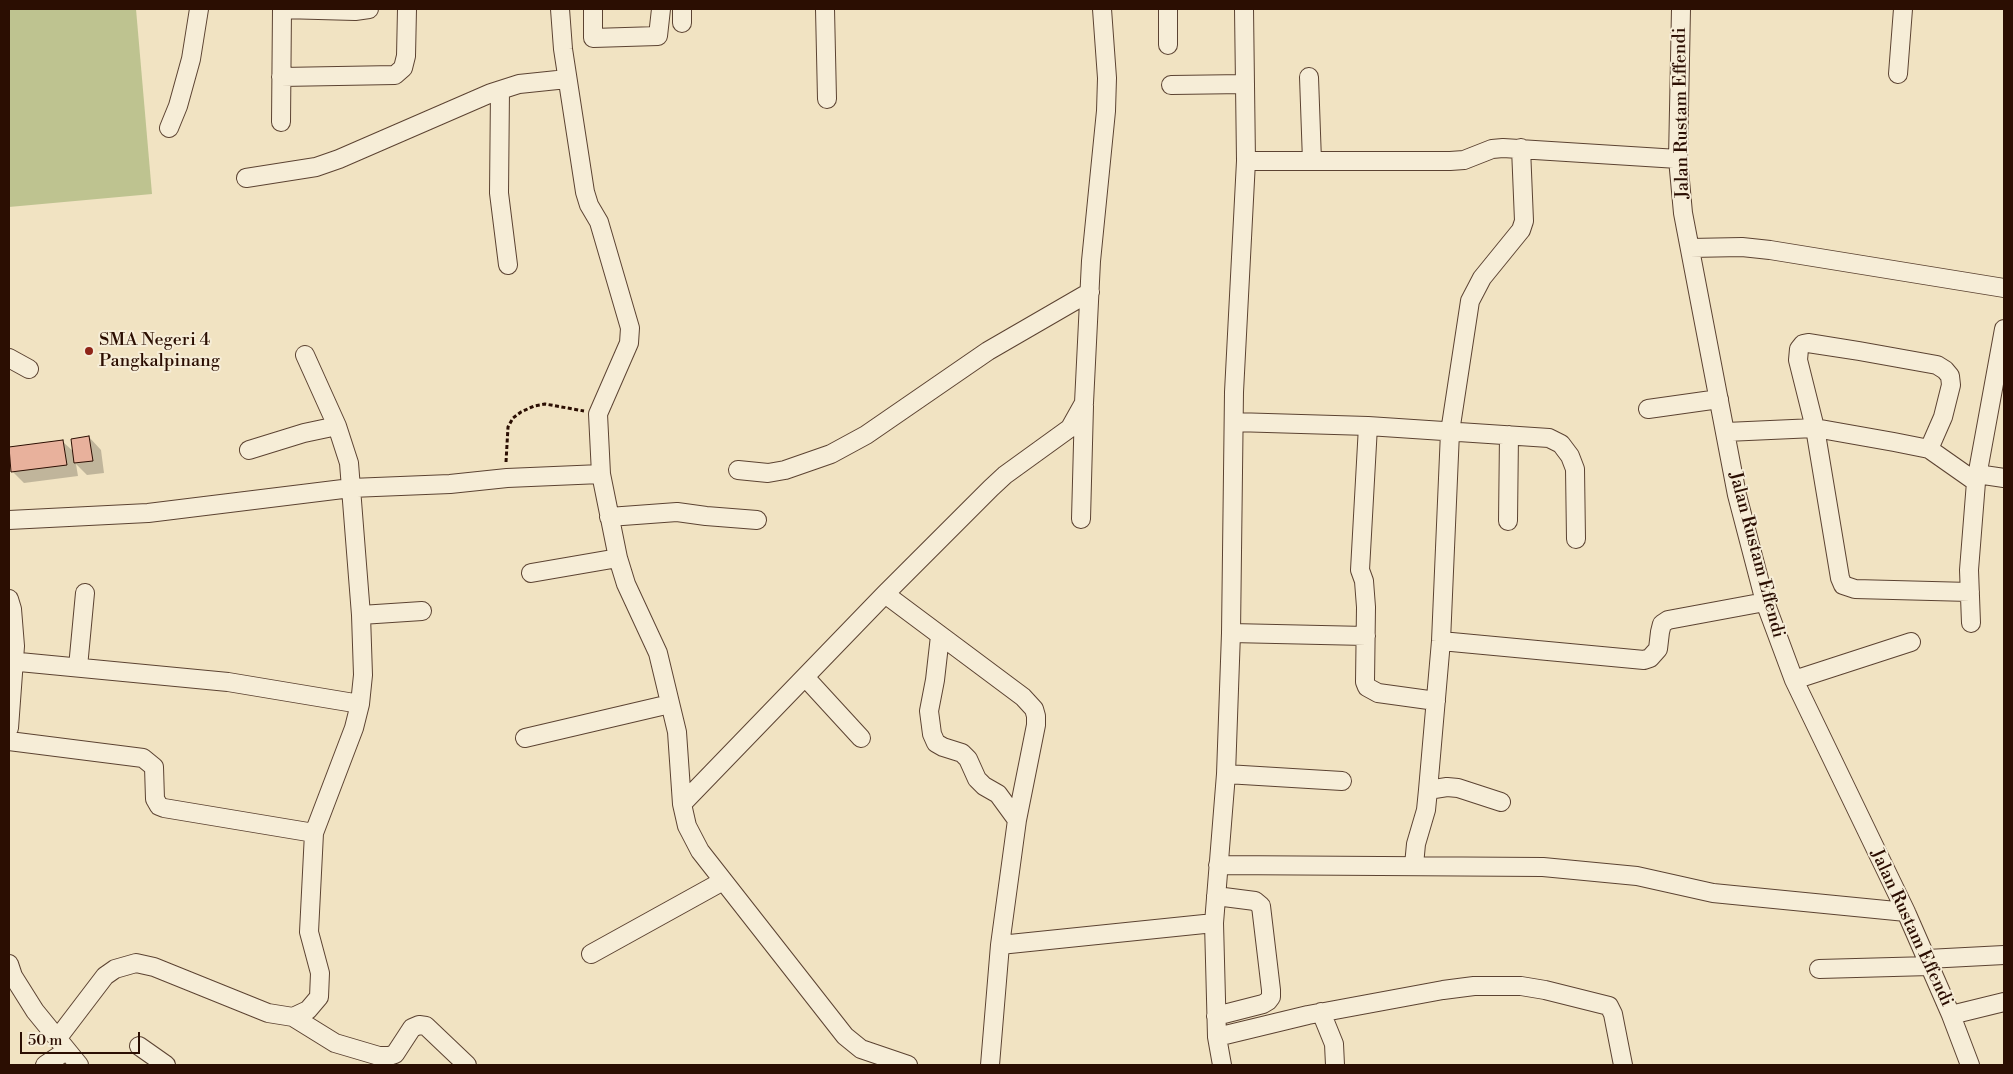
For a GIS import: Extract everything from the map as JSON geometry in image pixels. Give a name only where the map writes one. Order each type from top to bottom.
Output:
[{"type":"street","points":[[169,128],[178,106],[191,59],[199,9]]},
{"type":"street","points":[[281,122],[282,9],[366,11],[369,9]]},
{"type":"street","points":[[281,77],[395,75],[403,68],[406,56],[406,9]]},
{"type":"street","points":[[560,9],[567,79],[587,199],[599,222],[630,328],[629,342],[598,414],[601,474],[618,558],[626,584],[658,654],[678,744],[682,804],[687,826],[700,851],[845,1036],[861,1049],[908,1065]]},
{"type":"street","points":[[593,9],[593,38],[658,36],[661,9]]},
{"type":"street","points":[[825,9],[827,99]]},
{"type":"street","points":[[1081,519],[1084,403],[1090,292],[1106,111],[1102,9]]},
{"type":"street","points":[[1168,9],[1168,45]]},
{"type":"street","points":[[1222,1065],[1217,1037],[1214,924],[1226,774],[1231,633],[1234,392],[1246,161],[1244,9]]},
{"type":"street","name":"Jalan Rustam Effendi","points":[[1681,9],[1678,159],[1683,213],[1737,495],[1765,602],[1794,680],[1906,912],[1951,1015],[1970,1065]]},
{"type":"street","points":[[1898,74],[1903,9]]},
{"type":"street","points":[[1308,76],[1312,161]]},
{"type":"street","points":[[246,178],[327,164],[500,90],[519,84],[567,79]]},
{"type":"street","points":[[1171,85],[1245,84]]},
{"type":"street","points":[[500,90],[500,193],[508,265]]},
{"type":"street","points":[[1246,161],[1450,161],[1477,156],[1492,149],[1521,148],[1678,159]]},
{"type":"street","points":[[1414,865],[1416,844],[1426,810],[1441,641],[1450,432],[1470,301],[1482,278],[1521,230],[1524,221],[1521,148]]},
{"type":"street","points":[[1690,248],[1742,247],[1770,250],[2004,288]]},
{"type":"street","points":[[738,470],[768,473],[785,470],[831,454],[866,435],[988,351],[1090,292]]},
{"type":"street","points":[[1971,623],[1969,570],[1977,478],[2004,329]]},
{"type":"street","points":[[1929,450],[1942,417],[1951,385],[1950,376],[1946,370],[1937,365],[1808,343],[1803,344],[1799,350],[1798,360],[1815,428],[1840,578],[1843,585],[1855,589],[1970,592]]},
{"type":"street","points":[[293,1017],[308,1010],[316,1002],[320,988],[320,973],[309,932],[314,832],[345,752],[360,704],[363,675],[362,615],[348,463],[337,426],[305,355]]},
{"type":"street","points":[[9,358],[29,369]]},
{"type":"street","points":[[1648,408],[1719,399]]},
{"type":"street","points":[[682,804],[885,594],[991,488],[1005,475],[1070,428],[1084,403]]},
{"type":"street","points":[[1234,422],[1368,426],[1549,438],[1561,444],[1570,456],[1575,469],[1576,539]]},
{"type":"street","points":[[249,450],[304,433],[337,426]]},
{"type":"street","points":[[1368,426],[1360,570],[1365,591],[1366,636],[1364,673],[1367,687],[1378,693],[1436,701]]},
{"type":"street","points":[[1726,432],[1815,428],[1929,450],[1977,478],[2004,478]]},
{"type":"street","points":[[1508,521],[1509,435]]},
{"type":"street","points":[[9,520],[156,513],[351,488],[450,484],[507,478],[601,474]]},
{"type":"street","points":[[609,517],[677,512],[757,520]]},
{"type":"street","points":[[531,573],[618,558]]},
{"type":"street","points":[[78,666],[85,593]]},
{"type":"street","points":[[885,594],[1023,697],[1034,709],[1036,725],[1017,820],[1000,945],[990,1065]]},
{"type":"street","points":[[9,599],[14,628],[9,728]]},
{"type":"street","points":[[1441,641],[1644,660],[1650,658],[1658,649],[1662,624],[1668,620],[1765,602]]},
{"type":"street","points":[[362,615],[422,612]]},
{"type":"street","points":[[1231,633],[1366,636]]},
{"type":"street","points":[[940,636],[936,680],[929,711],[932,734],[936,743],[962,753],[968,759],[977,779],[984,786],[998,794],[1017,820]]},
{"type":"street","points":[[1794,680],[1911,642]]},
{"type":"street","points":[[12,661],[228,682],[360,704]]},
{"type":"street","points":[[805,677],[861,738]]},
{"type":"street","points":[[525,738],[670,704]]},
{"type":"street","points":[[9,741],[143,758],[154,767],[155,799],[164,808],[314,832]]},
{"type":"street","points":[[1226,774],[1342,781]]},
{"type":"street","points":[[1428,790],[1447,787],[1458,788],[1501,802]]},
{"type":"street","points":[[1218,865],[1543,866],[1637,876],[1713,893],[1906,912]]},
{"type":"street","points":[[592,954],[723,881]]},
{"type":"street","points":[[1216,896],[1255,901],[1261,906],[1271,990],[1271,997],[1262,1004],[1216,1016]]},
{"type":"street","points":[[1000,945],[1214,924]]},
{"type":"street","points":[[1819,969],[1929,963],[2004,955]]},
{"type":"street","points":[[45,1065],[61,1045],[105,976],[115,969],[136,963],[154,967],[268,1013],[293,1017],[335,1043],[380,1056],[395,1054],[412,1028],[419,1025],[426,1026],[467,1065]]},
{"type":"street","points":[[9,964],[17,997],[79,1065]]},
{"type":"street","points":[[1217,1037],[1321,1012],[1474,986],[1499,985],[1545,990],[1609,1006],[1613,1014],[1622,1065]]},
{"type":"street","points":[[1951,1015],[2004,1002]]},
{"type":"street","points":[[1321,1012],[1334,1044],[1335,1065]]},
{"type":"street","points":[[139,1046],[166,1065]]},
{"type":"path","points":[[507,478],[506,445],[508,427],[513,418],[521,412],[534,406],[545,404],[598,414]]},
{"type":"green space","points":[[9,9],[136,9],[152,194],[9,207]]},
{"type":"building","points":[[89,436],[93,461],[74,463],[71,439]]},
{"type":"building","points":[[63,440],[67,465],[11,472],[9,447]]},
{"type":"place","name":"SMA Negeri 4 Pangkalpinang","points":[[89,351]]}]
